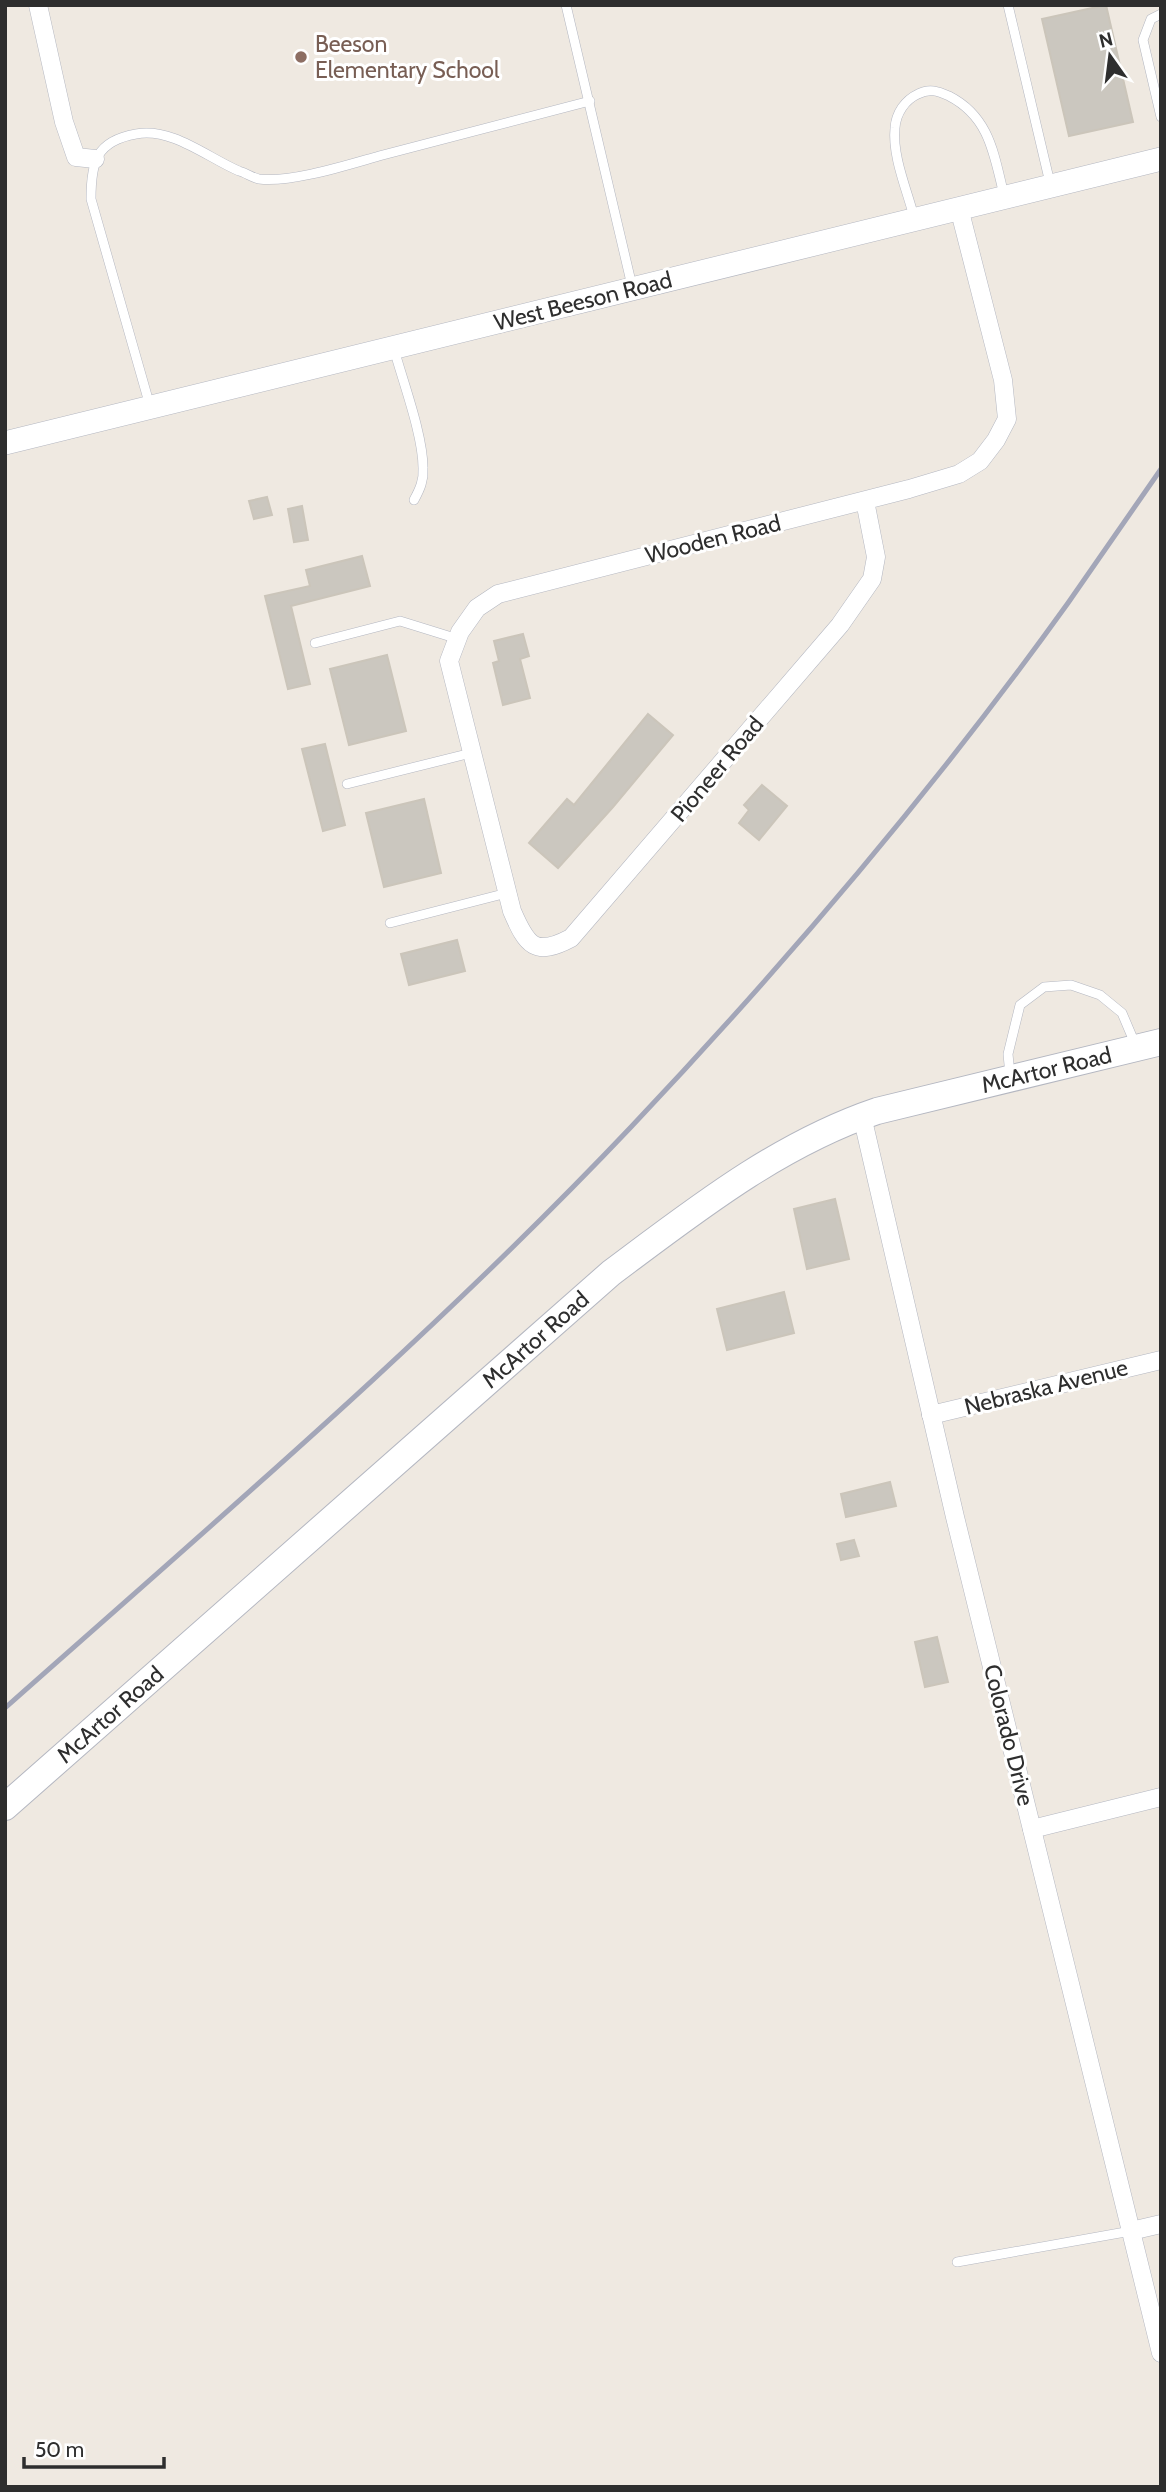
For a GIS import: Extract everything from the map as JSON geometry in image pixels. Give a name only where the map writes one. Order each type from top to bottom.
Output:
[{"type":"main road","name":"McArtor Road","points":[[5,1807],[611,1273],[714,1196],[792,1148],[847,1121],[1149,1045]]},
{"type":"street","points":[[38,5],[64,122],[76,157],[95,159]]},
{"type":"street","name":"West Beeson Road","points":[[5,443],[1161,159]]},
{"type":"street","name":"Wooden Road","points":[[507,893],[449,661],[457,639],[477,608],[498,594],[865,501],[959,474],[980,461],[996,440],[1007,419],[1003,380],[960,208]]},
{"type":"street","name":"Pioneer Road","points":[[507,893],[522,933],[537,947],[552,948],[571,938],[831,635],[872,579],[876,557],[865,501]]},
{"type":"street","name":"Colorado Drive","points":[[862,1116],[931,1415],[1161,2353]]},
{"type":"street","name":"Nebraska Avenue","points":[[931,1415],[1161,1360]]},
{"type":"street","points":[[1032,1829],[1161,1797]]},
{"type":"street","points":[[1131,2231],[1161,2224]]},
{"type":"lane","points":[[566,5],[633,288]]},
{"type":"lane","points":[[1009,5],[1051,185]]},
{"type":"lane","points":[[1161,14],[1151,19],[1143,40],[1161,117]]},
{"type":"lane","points":[[915,219],[894,132],[896,118],[904,104],[912,96],[925,90],[939,91],[958,101],[979,120],[990,139],[1005,197]]},
{"type":"lane","points":[[151,408],[91,199],[91,175],[95,159],[102,148],[138,133],[160,133],[258,179],[285,178],[342,166],[590,101]]},
{"type":"lane","points":[[394,349],[420,443],[424,468],[421,486],[414,500]]},
{"type":"lane","points":[[315,643],[400,621],[457,639]]},
{"type":"lane","points":[[347,784],[471,753]]},
{"type":"lane","points":[[390,923],[507,893]]},
{"type":"lane","points":[[1010,1079],[1008,1054],[1020,1005],[1044,987],[1071,985],[1100,995],[1122,1013],[1149,1045]]},
{"type":"lane","points":[[957,2262],[1131,2231]]},
{"type":"building","points":[[1106,5],[1133,122],[1069,136],[1042,19]]},
{"type":"building","points":[[267,497],[272,515],[254,519],[249,501]]},
{"type":"building","points":[[302,506],[308,540],[294,542],[288,509]]},
{"type":"building","points":[[362,556],[370,586],[291,606],[310,684],[288,689],[265,596],[310,586],[306,570]]},
{"type":"building","points":[[523,634],[529,656],[520,659],[530,698],[503,705],[493,663],[499,661],[494,641]]},
{"type":"building","points":[[387,655],[406,731],[349,745],[330,669]]},
{"type":"building","points":[[648,714],[673,735],[558,868],[529,843],[567,799],[574,805]]},
{"type":"building","points":[[325,744],[345,825],[323,831],[302,749]]},
{"type":"building","points":[[762,785],[787,806],[759,840],[739,823],[749,810],[744,805]]},
{"type":"building","points":[[424,799],[441,873],[384,887],[366,813]]},
{"type":"building","points":[[457,940],[465,971],[409,985],[401,954]]},
{"type":"building","points":[[835,1199],[849,1259],[807,1269],[794,1209]]},
{"type":"building","points":[[784,1292],[794,1333],[727,1350],[717,1309]]},
{"type":"building","points":[[890,1482],[896,1506],[846,1517],[841,1494]]},
{"type":"building","points":[[854,1540],[859,1556],[841,1560],[837,1544]]},
{"type":"building","points":[[937,1637],[948,1682],[925,1687],[915,1642]]},
{"type":"railway","points":[[5,1708],[403,1352],[557,1204],[689,1065],[803,937],[913,806],[1018,672],[1161,469]]},
{"type":"place","name":"Beeson Elementary School","points":[[301,57]]}]
